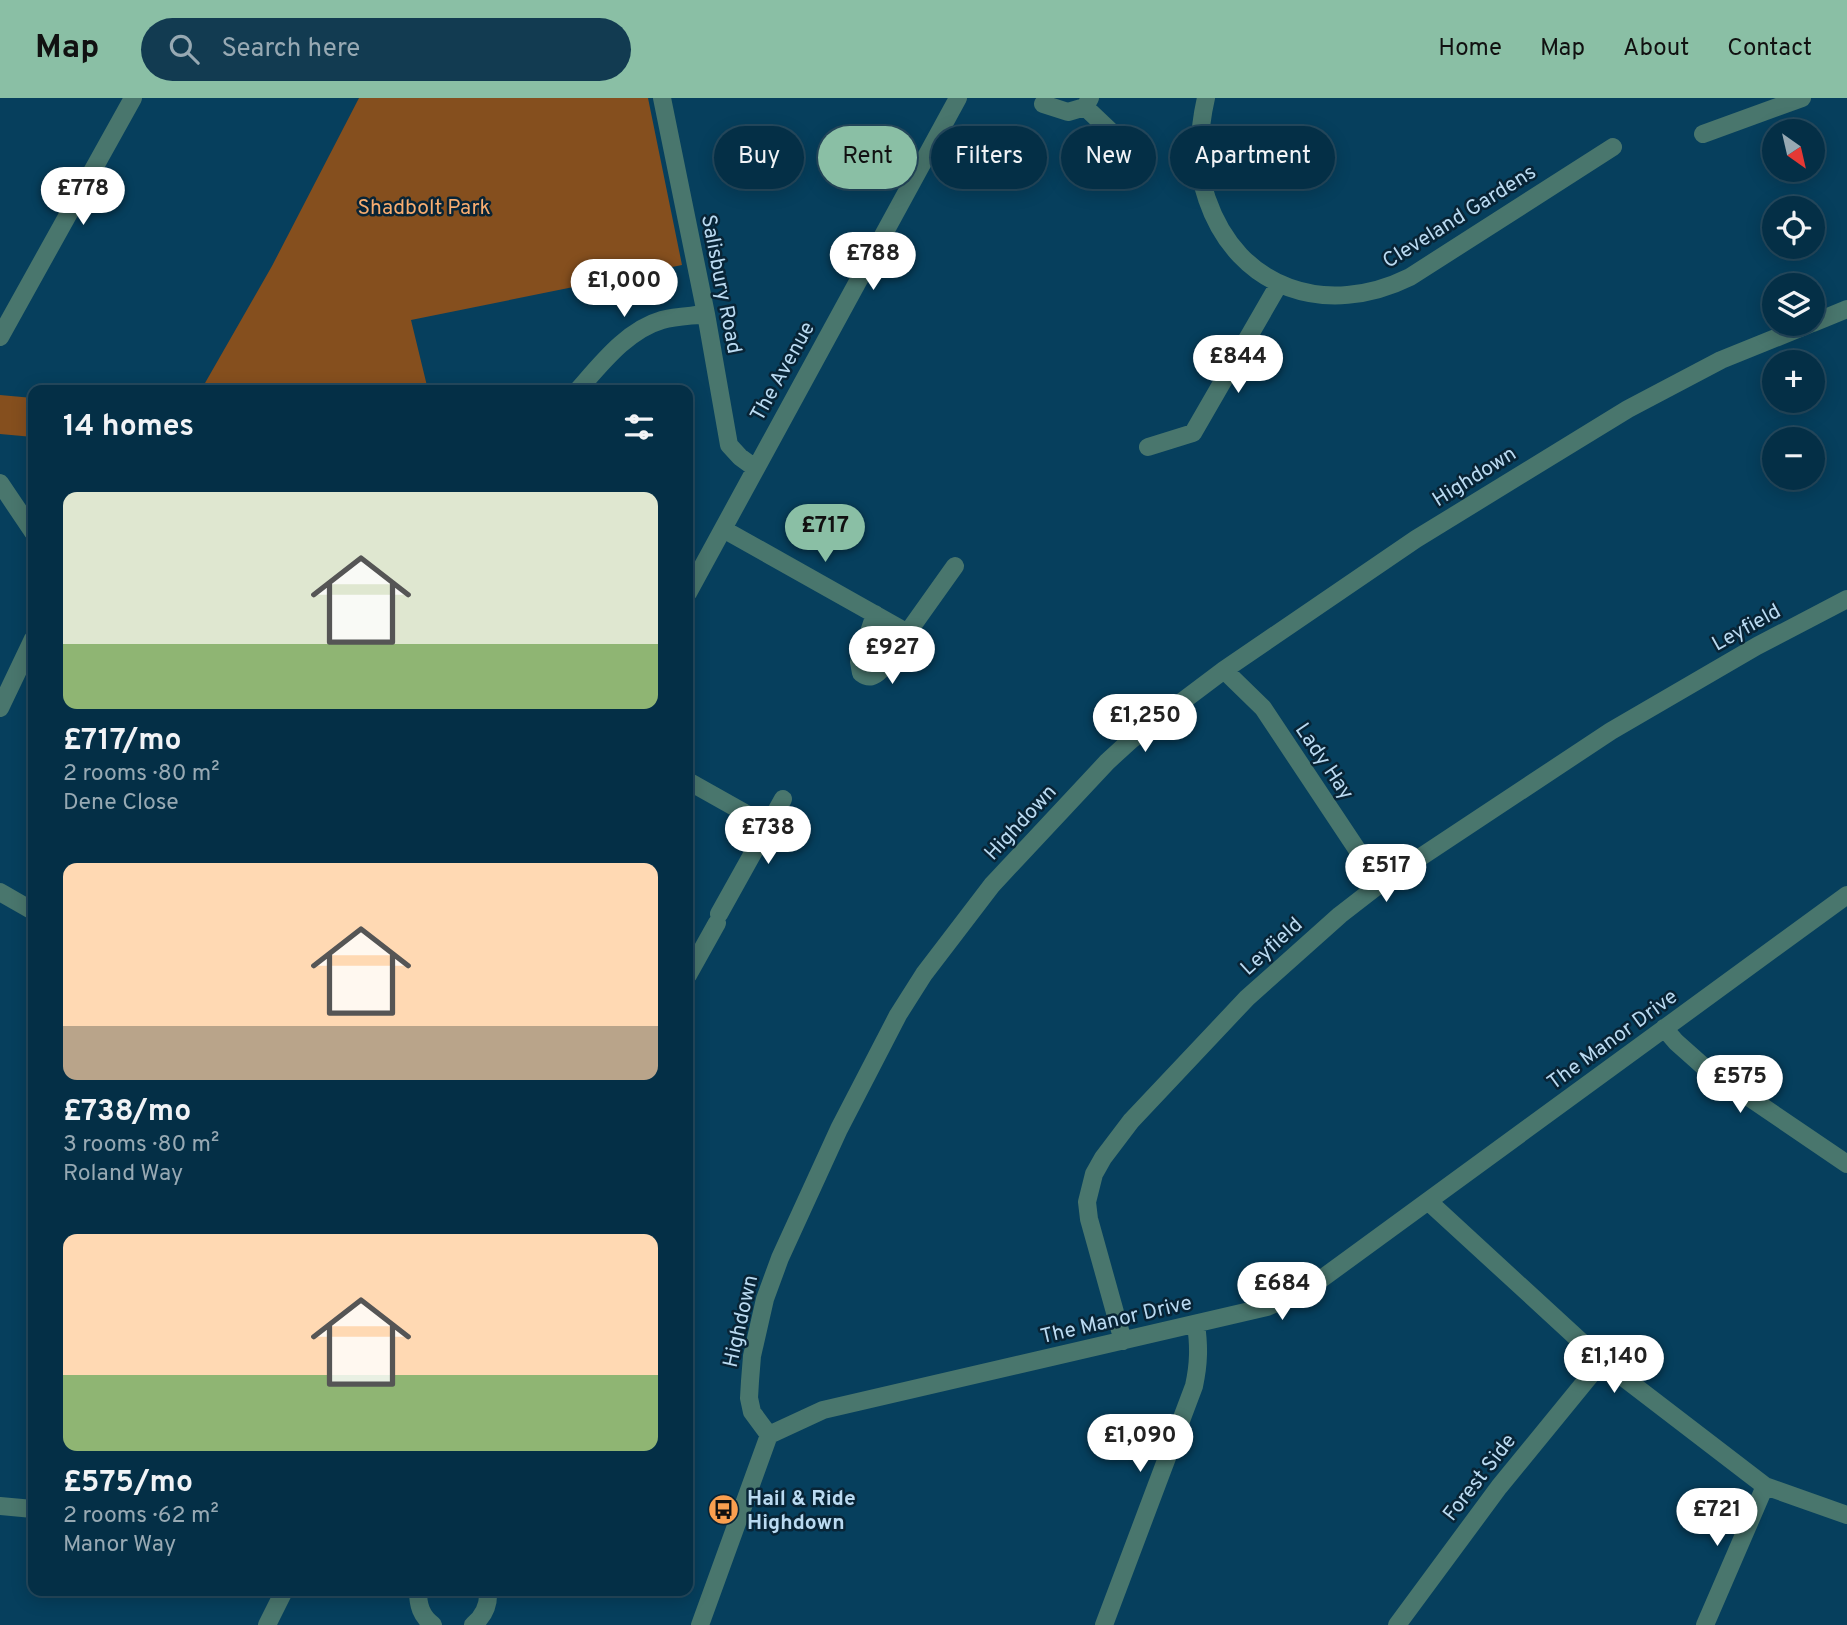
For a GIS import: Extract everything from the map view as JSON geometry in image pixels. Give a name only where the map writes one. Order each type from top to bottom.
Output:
[{"type":"street","points":[[0,337],[133,98]]},
{"type":"street","name":"Salisbury Road","points":[[662,98],[706,314],[729,445],[755,468]]},
{"type":"street","name":"The Avenue","points":[[693,584],[958,98]]},
{"type":"street","name":"Cleveland Gardens","points":[[1206,98],[1202,113],[1201,166],[1206,197],[1219,227],[1236,251],[1279,284],[1297,292],[1330,297],[1354,296],[1393,285],[1410,277],[1613,147]]},
{"type":"street","points":[[1703,134],[1802,98]]},
{"type":"street","points":[[1043,104],[1068,112],[1088,102],[1094,117],[1104,126]]},
{"type":"street","points":[[1148,447],[1193,433],[1279,284]]},
{"type":"street","name":"Highdown","points":[[1825,318],[1847,309]]},
{"type":"street","points":[[582,385],[607,356],[644,327],[663,320],[706,314]]},
{"type":"street","name":"Highdown","points":[[769,1435],[752,1412],[749,1398],[752,1356],[765,1299],[780,1258],[828,1153],[898,1015],[923,974],[992,885],[1107,762],[1131,740],[1224,670],[1416,539],[1628,409],[1721,360],[1780,336]]},
{"type":"street","points":[[0,483],[28,525]]},
{"type":"street","points":[[723,529],[908,633]]},
{"type":"street","points":[[875,614],[859,662],[864,676],[875,676],[881,670],[955,566]]},
{"type":"street","name":"Leyfield","points":[[1123,1341],[1089,1219],[1089,1188],[1098,1166],[1131,1121],[1247,998],[1300,949],[1380,884],[1611,731],[1757,646],[1847,599]]},
{"type":"street","points":[[0,708],[28,649]]},
{"type":"street","name":"Lady Hay","points":[[1224,670],[1263,708],[1380,884]]},
{"type":"street","points":[[693,785],[768,825]]},
{"type":"street","points":[[693,966],[783,799]]},
{"type":"street","points":[[0,892],[28,908]]},
{"type":"street","name":"The Manor Drive","points":[[769,1435],[823,1410],[1196,1324],[1287,1300],[1309,1288],[1429,1202],[1847,895]]},
{"type":"street","points":[[1664,1028],[1703,1066],[1847,1164]]},
{"type":"street","points":[[1429,1202],[1602,1361],[1765,1486],[1847,1515]]},
{"type":"street","points":[[1104,1625],[1194,1386],[1199,1356],[1196,1324]]},
{"type":"street","name":"Forest Side","points":[[1397,1625],[1499,1487],[1602,1361]]},
{"type":"street","points":[[700,1625],[769,1435]]},
{"type":"street","points":[[1705,1625],[1765,1486]]},
{"type":"street","points":[[0,1506],[28,1509]]},
{"type":"street","points":[[267,1625],[282,1596]]},
{"type":"street","points":[[418,1596],[422,1614],[433,1625]]},
{"type":"street","points":[[473,1625],[482,1616],[488,1596]]},
{"type":"green space","name":"Shadbolt Park","points":[[359,98],[648,98],[682,265],[411,320],[427,385],[204,385],[272,266]]},
{"type":"green space","points":[[0,395],[28,398],[28,437],[0,434]]},
{"type":"place","name":"Hail & Ride Highdown","points":[[724,1510]]}]
